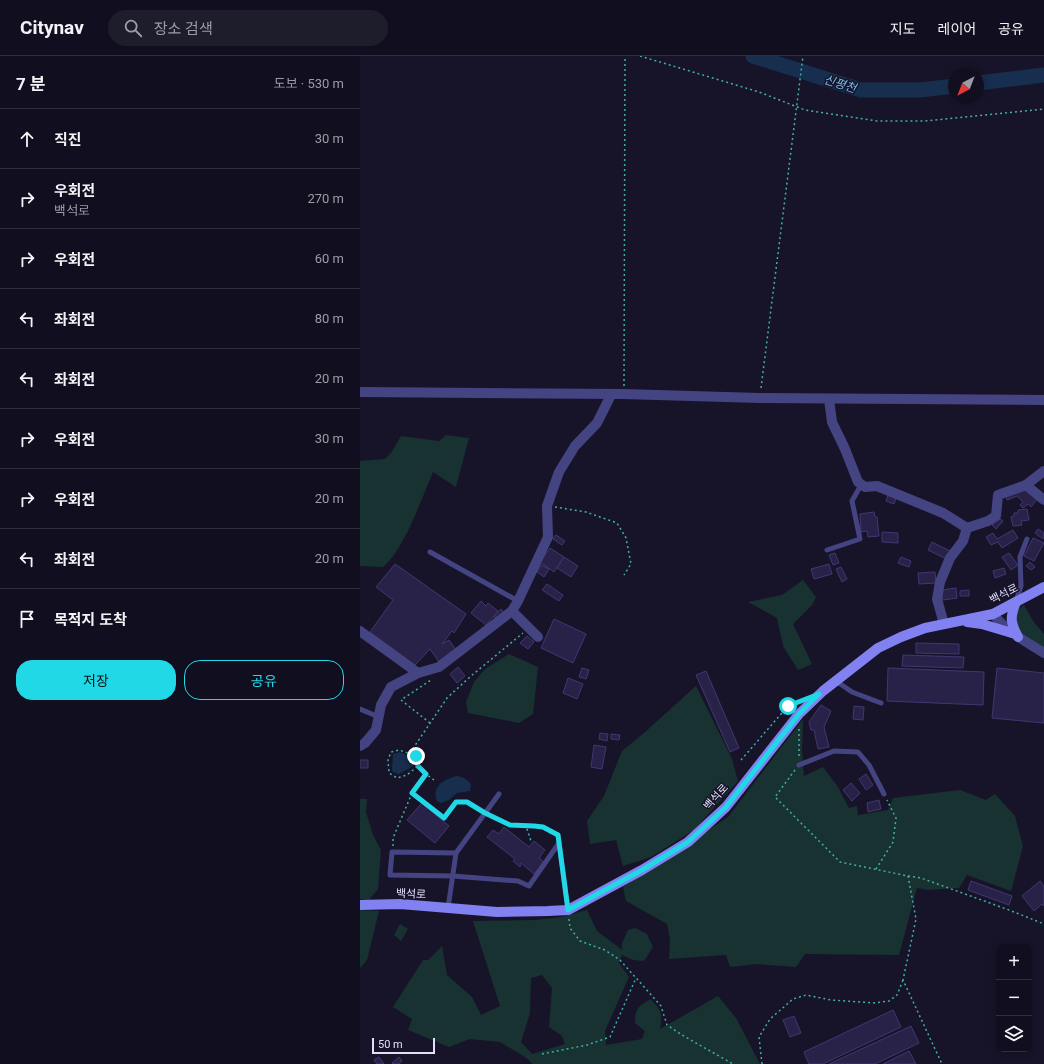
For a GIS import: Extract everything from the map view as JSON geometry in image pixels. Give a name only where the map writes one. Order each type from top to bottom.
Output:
[{"type":"street","points":[[360,392],[623,394],[829,399],[1044,400]]},
{"type":"street","points":[[360,746],[365,743],[376,730],[381,705],[391,687],[418,673],[439,667],[512,611],[548,537],[547,506],[559,472],[576,446],[597,423],[611,395]]},
{"type":"street","points":[[829,399],[832,422],[846,449],[858,482],[865,487],[877,486],[942,513],[966,528],[988,521],[996,516],[998,495],[1026,485],[1044,472]]},
{"type":"street","points":[[1026,485],[1044,500]]},
{"type":"street","points":[[944,624],[937,599],[940,582],[950,558],[963,541],[966,528]]},
{"type":"street","name":"백석로","points":[[360,905],[400,904],[497,912],[568,910],[642,870],[688,842],[726,807],[799,714],[823,691],[878,648],[925,628],[993,614],[1044,587]]},
{"type":"street","points":[[1015,635],[1011,617],[1016,602]]},
{"type":"street","points":[[512,611],[538,637]]},
{"type":"street","points":[[993,614],[1000,623],[1015,635],[1044,653]]},
{"type":"street","points":[[959,621],[982,624],[1015,635]]},
{"type":"street","points":[[360,631],[365,633],[418,673]]},
{"type":"lane","points":[[827,550],[860,539],[852,502],[861,484]]},
{"type":"lane","points":[[1016,602],[1021,586],[1020,557],[1027,539]]},
{"type":"lane","points":[[430,552],[518,601]]},
{"type":"lane","points":[[836,681],[852,692],[881,703]]},
{"type":"lane","points":[[360,709],[379,717]]},
{"type":"lane","points":[[799,765],[834,751],[858,752],[869,766],[884,794]]},
{"type":"lane","points":[[448,908],[456,853],[499,794]]},
{"type":"lane","points":[[558,835],[568,910]]},
{"type":"lane","points":[[456,853],[392,852],[390,875],[453,876],[518,881],[529,886],[559,843]]},
{"type":"path","points":[[623,394],[625,56]]},
{"type":"path","points":[[640,56],[759,92],[805,110],[877,121],[924,121],[1044,109]]},
{"type":"path","points":[[760,398],[803,56]]},
{"type":"path","points":[[547,506],[586,512],[617,524],[626,538],[631,564],[624,575]]},
{"type":"path","points":[[410,753],[447,698],[523,633],[519,628]]},
{"type":"path","points":[[430,723],[401,700],[435,677]]},
{"type":"path","points":[[741,760],[788,706],[801,701]]},
{"type":"path","points":[[799,714],[799,765],[775,797],[840,862],[921,878],[1044,924]]},
{"type":"path","points":[[418,766],[407,775],[397,778],[389,773],[388,760],[391,752],[399,750],[410,753],[416,756],[418,766],[434,780]]},
{"type":"path","points":[[392,852],[393,838],[412,793],[426,774]]},
{"type":"path","points":[[412,793],[444,818],[456,802],[467,802],[485,813],[510,825],[543,827],[558,835]]},
{"type":"path","points":[[876,870],[893,842],[896,818],[884,794]]},
{"type":"path","points":[[526,826],[531,841]]},
{"type":"path","points":[[762,1064],[760,1037],[770,1019],[793,999],[806,995],[838,1001],[875,1003],[889,1001],[897,995],[902,980],[916,919],[908,876]]},
{"type":"path","points":[[568,910],[570,928],[580,941],[605,950],[620,960],[662,1006],[667,1025],[733,1064]]},
{"type":"path","points":[[542,1054],[587,1045],[610,1037],[636,978]]},
{"type":"path","points":[[902,980],[942,1064]]},
{"type":"green space","points":[[446,435],[469,438],[456,487],[433,472],[412,523],[391,559],[383,567],[360,566],[360,461],[385,459],[391,453],[401,436],[439,441]]},
{"type":"green space","points":[[803,580],[816,597],[812,605],[793,624],[812,664],[798,670],[783,646],[777,618],[748,602],[782,595]]},
{"type":"green space","points":[[1024,605],[1033,621],[1044,634],[1044,648],[1020,636],[1015,622],[1015,615]]},
{"type":"green space","points":[[509,654],[538,667],[533,714],[519,723],[468,713],[466,702],[474,682],[485,669]]},
{"type":"green space","points":[[696,686],[732,759],[738,781],[694,830],[651,857],[623,866],[616,840],[590,844],[587,821],[604,796],[622,751]]},
{"type":"green space","points":[[803,719],[802,751],[804,776],[823,767],[838,787],[849,808],[857,806],[858,815],[888,810],[893,798],[960,790],[986,800],[995,794],[1015,816],[1023,846],[1011,891],[967,875],[959,888],[928,890],[917,888],[899,955],[805,954],[796,967],[757,964],[730,967],[726,955],[669,959],[670,939],[667,924],[626,901],[623,887],[728,817]]},
{"type":"green space","points":[[360,799],[367,799],[366,812],[373,835],[381,850],[378,889],[369,900],[360,899]]},
{"type":"green space","points":[[360,910],[379,911],[367,960],[360,968]]},
{"type":"green space","points":[[587,910],[597,931],[622,950],[622,943],[628,930],[635,928],[647,934],[653,947],[644,961],[633,960],[622,955],[619,963],[629,977],[605,1031],[606,1045],[642,1039],[645,1031],[635,1023],[636,1014],[638,1008],[650,999],[657,1006],[660,1012],[660,1029],[718,996],[736,1018],[760,1064],[533,1064],[525,1057],[500,1042],[470,1039],[449,1047],[408,1030],[412,1019],[393,1007],[423,960],[428,960],[442,946],[447,975],[472,997],[481,1015],[500,1006],[473,921],[536,920],[561,917]],"holes":[[[542,975],[552,988],[549,1027],[562,1036],[565,1044],[532,1054],[521,1042],[530,1013],[531,978]]]},
{"type":"green space","points":[[400,924],[408,929],[401,941],[394,935]]},
{"type":"water","points":[[400,752],[415,758],[415,765],[399,774],[393,772],[392,770],[393,754]]},
{"type":"water","points":[[457,776],[465,778],[471,784],[470,791],[457,793],[449,800],[441,803],[437,801],[436,791],[440,784]]},
{"type":"building","points":[[1026,488],[1038,498],[1031,507],[1028,504],[1023,508],[1020,505],[1023,502],[1017,496],[1007,500],[1005,495]]},
{"type":"building","points":[[888,495],[896,498],[894,504],[886,501]]},
{"type":"building","points":[[1027,509],[1029,520],[1021,521],[1022,525],[1013,526],[1011,517],[1014,516],[1014,513],[1018,513],[1018,510]]},
{"type":"building","points":[[874,512],[875,517],[877,517],[879,536],[868,537],[867,531],[861,532],[860,514]]},
{"type":"building","points":[[999,518],[1003,521],[996,529],[992,525]]},
{"type":"building","points":[[1038,529],[1044,533],[1043,539],[1035,533]]},
{"type":"building","points":[[1013,530],[1018,538],[1002,548],[998,542],[991,545],[986,537],[993,533],[997,539]]},
{"type":"building","points":[[882,532],[898,533],[898,543],[882,542]]},
{"type":"building","points":[[556,535],[565,541],[562,545],[553,539]]},
{"type":"building","points":[[1033,538],[1044,543],[1034,561],[1024,556]]},
{"type":"building","points":[[932,542],[950,551],[946,559],[928,550]]},
{"type":"building","points":[[550,548],[564,557],[554,572],[540,562]]},
{"type":"building","points":[[835,553],[839,563],[833,565],[829,555]]},
{"type":"building","points":[[1009,553],[1018,565],[1011,570],[1002,557]]},
{"type":"building","points":[[564,557],[578,566],[571,577],[557,568]]},
{"type":"building","points":[[901,557],[911,561],[909,567],[898,563]]},
{"type":"building","points":[[1030,562],[1035,567],[1031,570],[1026,566]]},
{"type":"building","points":[[395,564],[466,614],[454,633],[452,631],[442,644],[449,640],[456,650],[439,662],[430,649],[415,665],[370,632],[393,600],[376,587]]},
{"type":"building","points":[[829,564],[832,574],[814,579],[811,569]]},
{"type":"building","points":[[541,565],[549,569],[544,577],[537,572]]},
{"type":"building","points":[[841,567],[847,579],[842,582],[836,569]]},
{"type":"building","points":[[1004,568],[1006,574],[995,578],[993,571]]},
{"type":"building","points":[[935,572],[936,583],[919,584],[918,573]]},
{"type":"building","points":[[547,584],[563,595],[559,601],[542,590]]},
{"type":"building","points":[[956,588],[957,598],[943,600],[941,590]]},
{"type":"building","points":[[969,590],[969,596],[960,596],[960,591]]},
{"type":"building","points":[[481,601],[486,606],[488,603],[498,611],[486,625],[471,613]]},
{"type":"building","points":[[501,609],[503,612],[496,619],[494,617]]},
{"type":"building","points":[[554,619],[586,634],[573,663],[541,648]]},
{"type":"building","points":[[527,636],[534,642],[528,649],[520,643]]},
{"type":"building","points":[[916,643],[959,644],[959,654],[916,653]]},
{"type":"building","points":[[903,655],[964,657],[963,668],[902,666]]},
{"type":"building","points":[[458,667],[465,676],[457,683],[450,674]]},
{"type":"building","points":[[582,668],[589,670],[586,679],[579,677]]},
{"type":"building","points":[[888,668],[984,672],[983,705],[887,701]]},
{"type":"building","points":[[997,668],[1044,673],[1044,723],[992,718]]},
{"type":"building","points":[[706,671],[739,748],[730,752],[696,675]]},
{"type":"building","points":[[568,678],[583,684],[577,699],[563,693]]},
{"type":"building","points":[[821,705],[831,711],[824,727],[829,747],[818,749],[814,730],[811,730],[809,722]]},
{"type":"building","points":[[854,706],[864,707],[863,720],[853,719]]},
{"type":"building","points":[[600,733],[608,734],[607,741],[599,739]]},
{"type":"building","points":[[611,734],[620,735],[619,740],[611,739]]},
{"type":"building","points":[[594,745],[606,747],[602,769],[591,767]]},
{"type":"building","points":[[360,760],[368,760],[368,768],[360,768]]},
{"type":"building","points":[[866,774],[873,785],[866,790],[859,779]]},
{"type":"building","points":[[851,783],[860,793],[852,801],[843,790]]},
{"type":"building","points":[[879,800],[881,809],[868,812],[867,803]]},
{"type":"building","points":[[422,803],[449,826],[435,843],[407,820]]},
{"type":"building","points":[[504,827],[529,847],[534,841],[545,850],[539,858],[544,862],[534,874],[521,863],[520,867],[513,861],[515,859],[487,837],[493,830],[499,834]]},
{"type":"building","points":[[971,881],[1012,896],[1009,905],[968,890]]},
{"type":"building","points":[[1040,881],[1044,886],[1044,906],[1042,904],[1034,911],[1022,896]]},
{"type":"building","points":[[893,1010],[901,1027],[823,1064],[809,1064],[804,1052]]},
{"type":"building","points":[[794,1016],[801,1033],[790,1037],[783,1020]]},
{"type":"building","points":[[911,1026],[919,1043],[875,1064],[829,1064]]},
{"type":"building","points":[[909,1051],[916,1064],[883,1064]]},
{"type":"building","points":[[379,1057],[384,1064],[377,1064],[374,1060]]},
{"type":"building","points":[[399,1057],[402,1061],[399,1064],[392,1063]]},
{"type":"waterway","name":"신평천","points":[[753,56],[861,90],[920,90],[948,87]]},
{"type":"waterway","name":"신평천","points":[[984,82],[1044,75]]},
{"type":"route","points":[[416,756],[418,766],[426,774],[412,793],[444,818],[456,802],[467,802],[485,813],[510,825],[543,827],[558,835],[568,910],[642,870],[688,842],[726,807],[799,714],[819,694],[788,706]]}]
